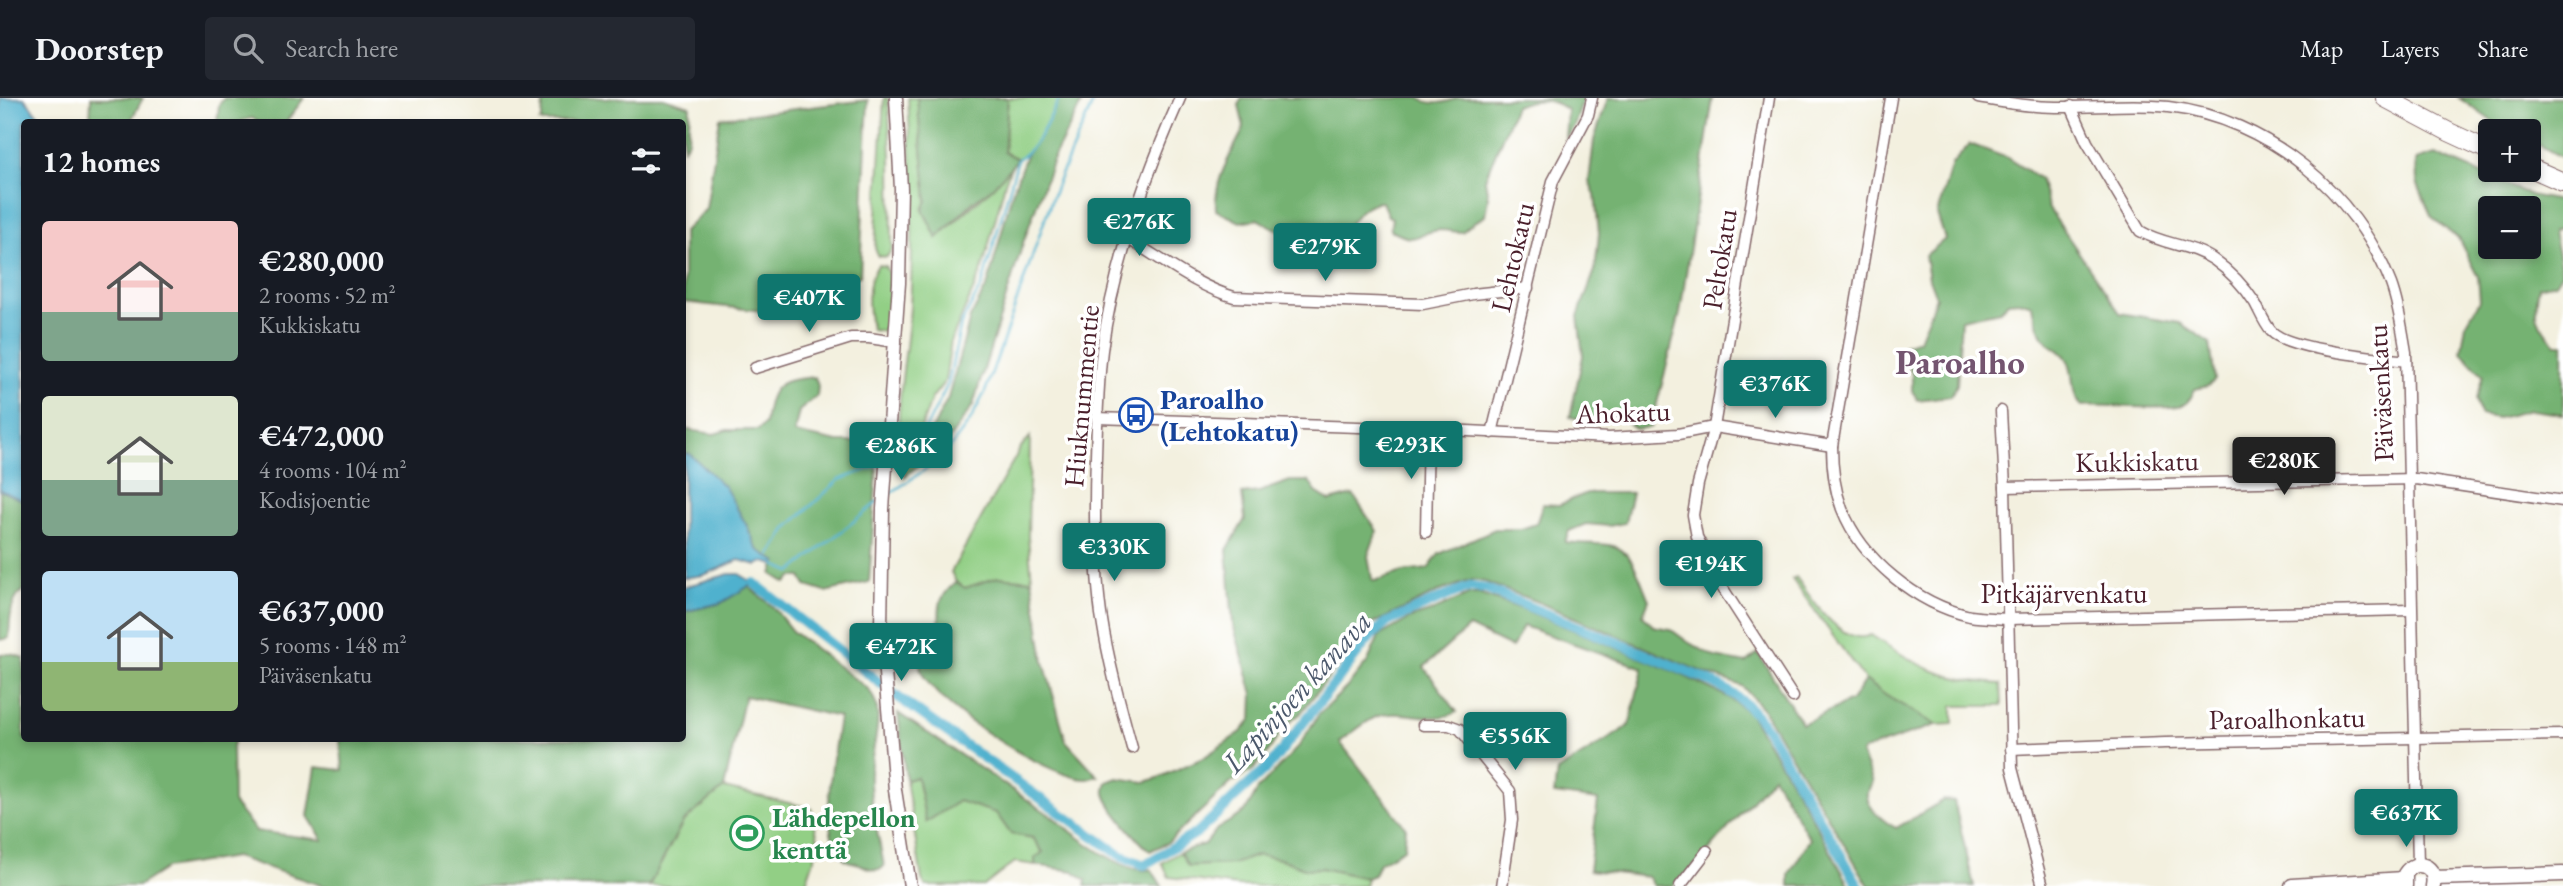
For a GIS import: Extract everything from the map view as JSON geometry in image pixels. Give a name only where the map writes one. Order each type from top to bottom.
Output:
[{"type":"highway","points":[[2385,98],[2478,145]]},
{"type":"highway","points":[[2541,172],[2563,182]]},
{"type":"main road","points":[[2292,886],[2405,883],[2408,869],[2418,864],[2427,866],[2432,871],[2433,882],[2563,874]]},
{"type":"street","points":[[896,98],[901,189],[896,342],[883,509],[882,663],[895,790],[909,886]]},
{"type":"street","name":"Hiuknummentie","points":[[1132,748],[1111,668],[1097,576],[1094,509],[1097,418],[1105,336],[1128,239],[1150,171],[1180,98]]},
{"type":"street","name":"Lehtokatu","points":[[1494,433],[1553,181],[1588,115],[1592,98]]},
{"type":"street","name":"Peltokatu","points":[[1769,98],[1714,427],[1696,490],[1693,515],[1697,537],[1722,587],[1793,697]]},
{"type":"street","name":"Pitkäjärvenkatu","points":[[1891,98],[1832,446],[1834,484],[1842,508],[1855,534],[1877,561],[1906,586],[1941,605],[1971,616],[2008,619],[2411,610]]},
{"type":"street","name":"Päiväsenkatu","points":[[1980,98],[2036,107],[2143,105],[2200,113],[2243,128],[2284,150],[2328,189],[2353,216],[2375,250],[2399,311],[2406,361],[2418,864]]},
{"type":"street","points":[[2071,106],[2087,142],[2140,231],[2200,250],[2214,260],[2244,287],[2268,328],[2276,336],[2302,345],[2406,361]]},
{"type":"street","points":[[1128,239],[1198,281],[1234,297],[1423,304],[1473,294],[1528,288]]},
{"type":"street","points":[[755,368],[850,338],[896,342]]},
{"type":"street","points":[[2001,411],[2011,749],[2014,779],[2043,886]]},
{"type":"street","points":[[1097,418],[1494,433]]},
{"type":"street","name":"Ahokatu","points":[[1494,433],[1609,439],[1678,434],[1714,427],[1832,446]]},
{"type":"street","points":[[1426,532],[1428,430]]},
{"type":"street","name":"Kukkiskatu","points":[[2005,487],[2408,478],[2563,501]]},
{"type":"street","points":[[1423,724],[1449,725],[1460,729],[1510,791],[1512,820],[1502,886]]},
{"type":"street","name":"Paroalhonkatu","points":[[2011,749],[2563,735]]},
{"type":"street","points":[[1680,886],[1707,851]]},
{"type":"green space","points":[[91,98],[143,98],[132,119],[90,119]]},
{"type":"green space","points":[[224,98],[304,98],[288,119],[217,119],[219,105]]},
{"type":"green space","points":[[548,98],[663,98],[690,106],[688,140],[686,144],[686,119],[542,119],[543,103]]},
{"type":"green space","points":[[884,98],[888,98],[891,154],[892,248],[887,257],[878,256],[875,248]]},
{"type":"green space","points":[[908,98],[917,98],[927,200],[923,210],[937,238],[993,187],[1012,164],[982,270],[951,341],[945,381],[932,398],[921,428],[910,444],[900,451],[899,415],[910,307],[912,255]]},
{"type":"green space","points":[[917,98],[1008,98],[1004,152],[1018,159],[993,187],[974,201],[937,238],[923,210],[927,200]]},
{"type":"green space","points":[[1008,98],[1060,98],[1037,140],[1018,159],[1004,152]]},
{"type":"green space","points":[[1060,98],[1084,98],[1054,157],[1023,243],[973,405],[948,441],[904,477],[907,458],[918,450],[948,398],[970,318],[988,284],[1012,193],[1026,155],[1039,138]]},
{"type":"green space","points":[[1241,98],[1420,98],[1438,103],[1457,98],[1584,98],[1574,126],[1565,139],[1567,110],[1561,106],[1542,100],[1515,106],[1485,179],[1488,198],[1485,216],[1462,232],[1439,230],[1412,238],[1399,235],[1390,230],[1392,218],[1388,216],[1382,202],[1361,210],[1338,239],[1307,237],[1278,230],[1257,219],[1240,222],[1216,210],[1221,177],[1244,128],[1239,105]]},
{"type":"green space","points":[[1608,98],[1713,98],[1680,313],[1651,427],[1637,429],[1616,416],[1592,422],[1570,417],[1583,356],[1578,316],[1595,270],[1599,233],[1595,195],[1589,181],[1594,140]]},
{"type":"green space","points":[[2459,98],[2563,98],[2563,158],[2541,146],[2541,119],[2489,119]]},
{"type":"green space","points":[[868,100],[860,276],[819,289],[785,308],[763,311],[686,302],[686,229],[706,209],[720,118]]},
{"type":"green space","points":[[1970,144],[2007,158],[2040,179],[2049,209],[2120,313],[2180,323],[2210,343],[2215,380],[2208,386],[2195,389],[2187,402],[2179,406],[2082,406],[2075,396],[2067,359],[2044,337],[2032,305],[2019,301],[2008,302],[2000,311],[1961,319],[1957,385],[1950,396],[1918,400],[1912,391],[1912,374],[1901,350],[1904,345],[1919,340],[1936,297],[1925,256],[1945,239],[1937,214],[1952,164]]},
{"type":"green space","points":[[2435,154],[2478,172],[2478,182],[2501,182],[2536,196],[2478,196],[2478,259],[2541,259],[2541,197],[2563,202],[2563,231],[2560,229],[2553,232],[2562,272],[2555,283],[2539,287],[2536,304],[2544,331],[2556,344],[2563,344],[2563,414],[2530,410],[2498,418],[2480,415],[2476,399],[2483,375],[2461,352],[2466,324],[2480,300],[2478,277],[2459,240],[2431,216],[2417,182],[2416,160]]},
{"type":"green space","points":[[878,265],[885,266],[890,276],[889,324],[882,331],[872,330],[868,305],[871,280]]},
{"type":"green space","points":[[815,377],[818,386],[817,396],[799,411],[794,433],[838,442],[864,442],[878,454],[869,582],[825,592],[806,586],[801,577],[792,577],[786,583],[772,574],[776,562],[757,549],[747,526],[690,454],[686,453],[686,430],[714,434],[727,430],[758,430],[765,424],[772,393],[777,387],[791,380]]},
{"type":"green space","points":[[1030,437],[1028,537],[1032,580],[998,577],[965,588],[956,582],[951,572],[1021,447]]},
{"type":"green space","points":[[1290,481],[1309,481],[1316,492],[1330,501],[1353,495],[1377,531],[1368,556],[1374,581],[1403,572],[1428,569],[1439,554],[1495,529],[1521,529],[1536,524],[1543,504],[1559,505],[1587,493],[1632,493],[1625,523],[1609,526],[1586,524],[1569,531],[1565,542],[1609,545],[1624,552],[1635,566],[1649,600],[1643,615],[1653,626],[1670,629],[1715,657],[1746,663],[1758,653],[1802,724],[1851,701],[1865,680],[1936,725],[1864,750],[1861,754],[1873,782],[1867,792],[1867,798],[1877,814],[1896,828],[1944,800],[1954,801],[1974,886],[1869,886],[1763,709],[1742,686],[1695,669],[1540,603],[1485,582],[1472,580],[1443,590],[1368,626],[1300,714],[1285,726],[1253,770],[1231,783],[1167,843],[1150,851],[1111,806],[1105,793],[1107,782],[1117,778],[1145,782],[1158,778],[1203,758],[1241,732],[1252,719],[1253,694],[1233,624],[1227,550],[1245,519],[1242,494],[1259,492]]},
{"type":"green space","points":[[0,490],[21,500],[21,592],[13,605],[9,638],[0,640]]},
{"type":"green space","points":[[998,577],[1032,580],[1044,662],[1066,741],[1098,776],[1087,779],[1070,776],[1018,752],[963,716],[940,696],[925,678],[921,658],[939,637],[941,602],[949,589],[956,582],[965,588]]},
{"type":"green space","points":[[1796,577],[1828,619],[1849,635],[1871,635],[1918,664],[1947,675],[2001,684],[2002,706],[1953,706],[1953,724],[1936,725],[1885,695],[1865,680],[1792,579]]},
{"type":"green space","points":[[748,586],[773,607],[792,631],[868,689],[874,698],[878,719],[870,785],[884,866],[881,869],[870,869],[846,860],[837,849],[831,833],[829,793],[839,717],[745,696],[724,788],[683,822],[650,884],[645,886],[323,886],[235,857],[166,868],[138,886],[0,886],[0,654],[21,657],[21,742],[234,742],[233,803],[256,831],[323,840],[308,816],[316,767],[343,770],[340,742],[686,742],[686,611],[721,603]]},
{"type":"green space","points":[[1470,594],[1479,594],[1525,610],[1680,674],[1728,697],[1749,713],[1793,784],[1850,886],[1789,886],[1789,874],[1810,839],[1773,776],[1700,861],[1672,886],[1653,886],[1649,877],[1589,870],[1598,800],[1554,794],[1557,771],[1629,726],[1643,668],[1523,626],[1512,648],[1469,627],[1424,667],[1457,712],[1438,717],[1386,714],[1362,725],[1340,742],[1406,828],[1404,849],[1379,863],[1374,875],[1367,878],[1321,868],[1307,869],[1281,859],[1258,855],[1233,864],[1188,866],[1180,852],[1205,844],[1217,829],[1245,812],[1258,789],[1299,746],[1319,714],[1348,686],[1368,661],[1379,636],[1411,618]]},
{"type":"green space","points":[[898,713],[1053,817],[1100,852],[1129,867],[1151,869],[1162,886],[1085,886],[1086,880],[1073,871],[1035,865],[1035,858],[1043,852],[1033,838],[1011,834],[996,813],[959,801],[926,822],[917,777],[906,780]]},
{"type":"green space","points":[[917,777],[926,822],[959,801],[996,813],[1011,834],[1033,838],[1043,853],[1035,858],[1035,865],[1015,862],[984,886],[926,886],[922,880],[906,780]]},
{"type":"green space","name":"Lähdepellon kenttä","points":[[724,788],[811,808],[819,844],[805,886],[649,886],[683,822]]},
{"type":"green space","points":[[1180,852],[1189,866],[1233,864],[1258,855],[1281,859],[1307,869],[1321,868],[1367,878],[1365,886],[1239,886],[1169,877],[1162,863]]},
{"type":"water","points":[[0,98],[24,98],[42,119],[21,119],[21,500],[0,490]]},
{"type":"water","points":[[686,453],[690,454],[725,487],[757,549],[777,562],[775,565],[764,562],[757,565],[739,560],[704,575],[686,578]]},
{"type":"water","points":[[729,574],[739,574],[754,583],[721,603],[686,611],[686,586]]},
{"type":"waterway","points":[[889,461],[913,448],[948,384],[961,324],[982,285],[1018,159],[1037,140],[1060,98]]},
{"type":"waterway","points":[[888,495],[929,467],[952,445],[970,421],[985,392],[1057,184],[1095,98]]},
{"type":"waterway","points":[[770,556],[787,528],[839,480],[883,464]]},
{"type":"waterway","points":[[775,565],[791,572],[879,501]]},
{"type":"waterway","name":"Lapinjoen kanava","points":[[754,583],[899,698],[1120,855],[1144,865],[1198,832],[1272,763],[1372,635],[1388,622],[1470,587],[1486,589],[1710,681],[1742,701],[1767,729],[1859,886]]},
{"type":"place","name":"Paroalho (Lehtokatu)","points":[[1136,415]]},
{"type":"place","name":"Lähdepellon kenttä","points":[[747,833]]},
{"type":"district","name":"Paroalho","points":[[1960,362]]}]
